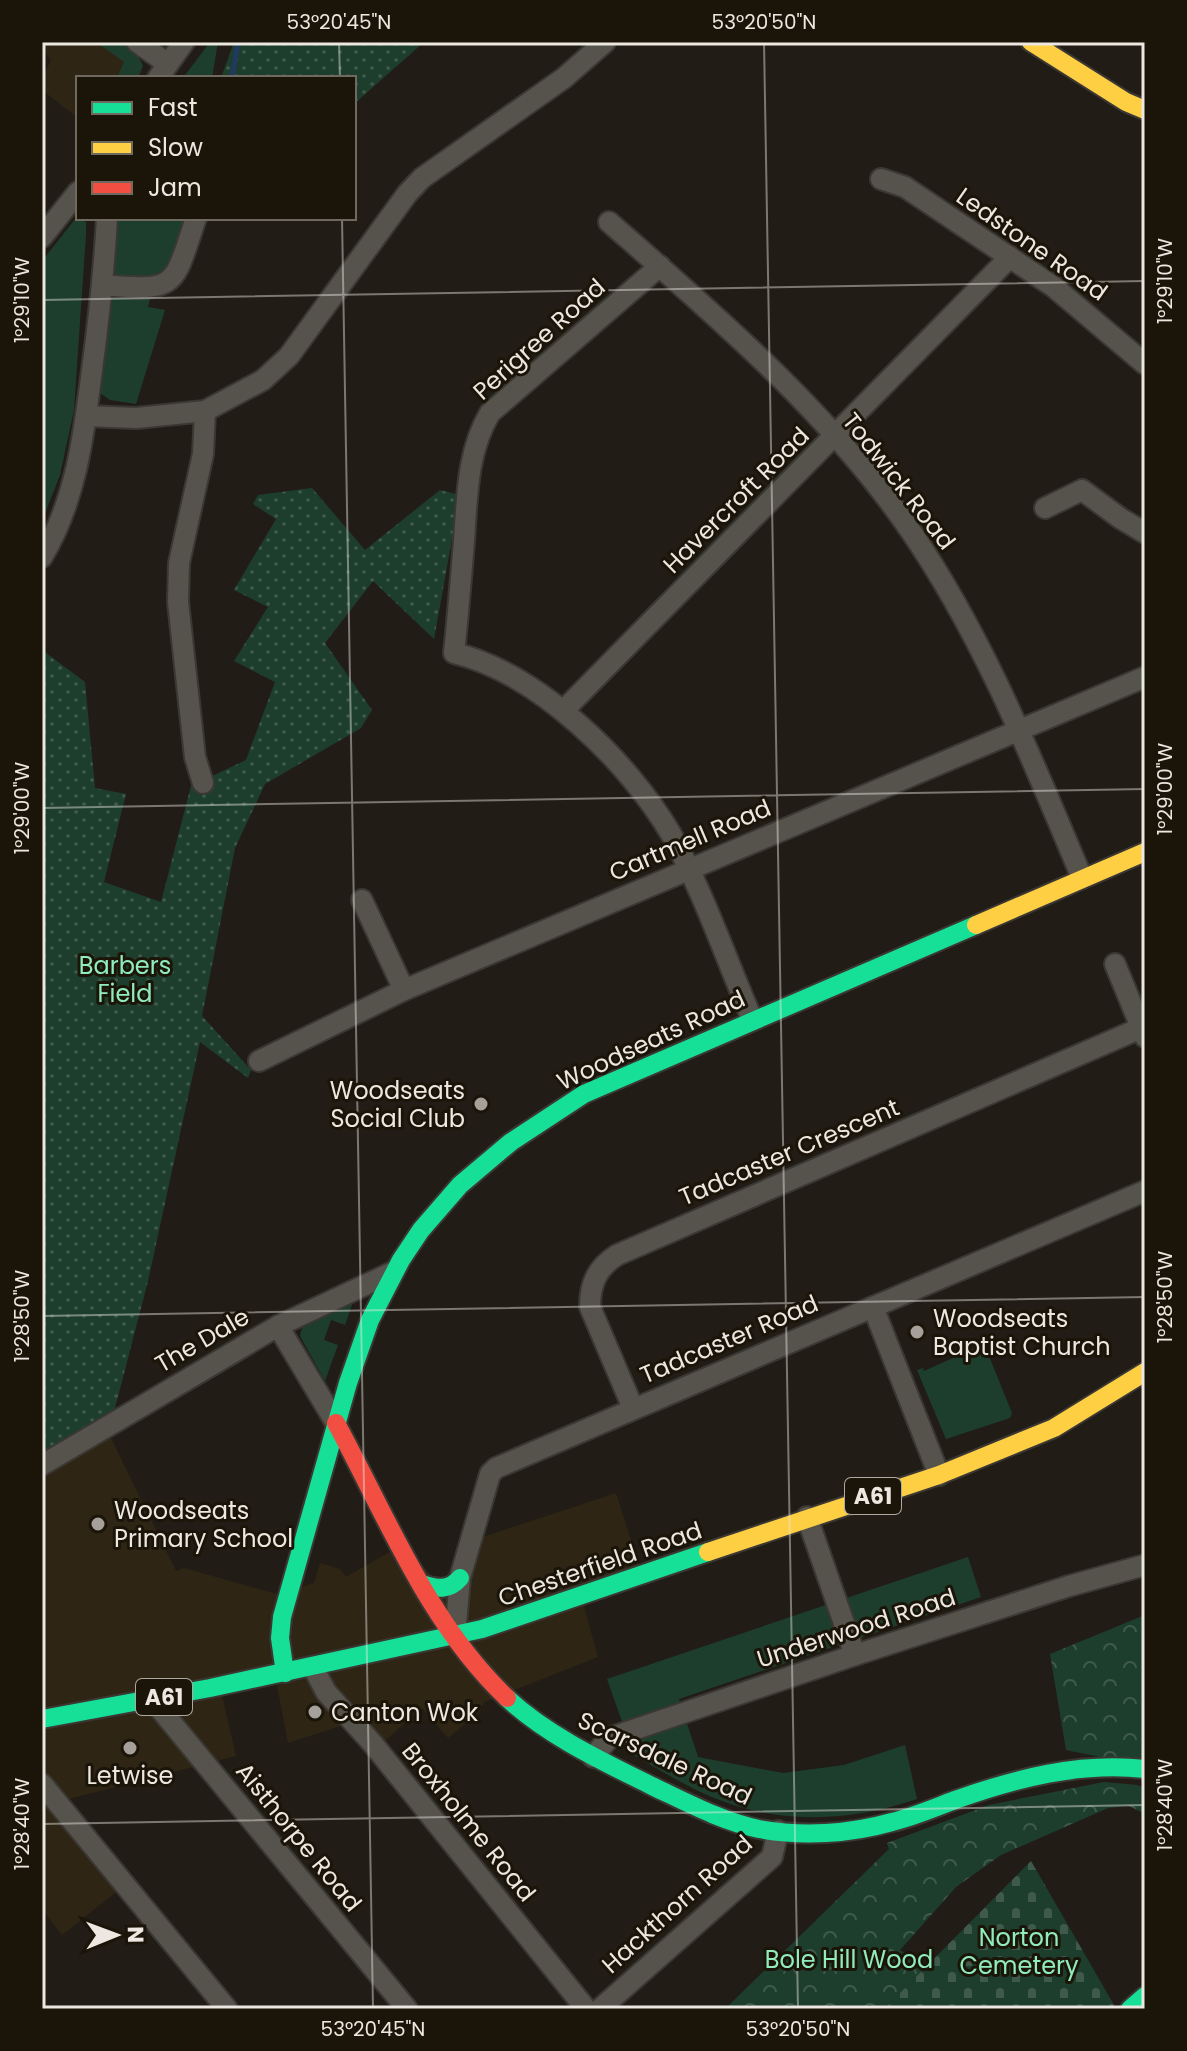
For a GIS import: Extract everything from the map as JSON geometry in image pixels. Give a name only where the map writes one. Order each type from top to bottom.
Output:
[{"type":"main road","points":[[1031,42],[1126,102],[1145,110]]},
{"type":"main road","name":"Woodseats Road","points":[[285,1673],[280,1638],[282,1617],[361,1339],[393,1272],[445,1201],[470,1176],[523,1132],[584,1094],[1145,852]]},
{"type":"main road","name":"Chesterfield Road","points":[[42,1719],[285,1673],[455,1636],[508,1621],[807,1517],[939,1475],[1054,1428],[1145,1372]]},
{"type":"main road","name":"Scarsdale Road","points":[[336,1423],[422,1584],[478,1670],[538,1722],[593,1757],[712,1814],[748,1826],[778,1831],[824,1832],[886,1824],[967,1796],[1047,1774],[1105,1765],[1145,1769]]},
{"type":"main road","points":[[422,1584],[445,1589],[460,1578]]},
{"type":"main road","points":[[494,1686],[493,1649],[508,1621]]},
{"type":"main road","points":[[1130,2009],[1145,1996]]},
{"type":"street","points":[[137,42],[163,71],[184,42]]},
{"type":"street","points":[[86,416],[136,418],[205,411],[263,380],[289,356],[407,194],[422,178],[564,78],[605,42]]},
{"type":"street","name":"Ledstone Road","points":[[881,179],[905,187],[1054,287],[1145,364]]},
{"type":"street","points":[[42,237],[76,194]]},
{"type":"street","points":[[42,557],[68,501],[86,416],[103,285],[107,220]]},
{"type":"street","points":[[103,285],[145,289],[168,281],[177,272],[195,220]]},
{"type":"street","name":"Todwick Road","points":[[609,222],[717,316],[783,380],[893,507],[946,585],[1020,730],[1082,878]]},
{"type":"street","name":"Havercroft Road","points":[[564,710],[1010,257]]},
{"type":"street","name":"Perigree Road","points":[[564,710],[501,669],[454,653],[474,448],[480,429],[490,413],[660,266]]},
{"type":"street","points":[[203,783],[186,758],[178,602],[179,563],[203,454],[205,411]]},
{"type":"street","points":[[1045,508],[1082,490],[1145,533]]},
{"type":"street","name":"Cartmell Road","points":[[259,1061],[404,990],[1145,677]]},
{"type":"street","points":[[564,710],[648,800],[670,834],[752,1019]]},
{"type":"street","points":[[362,900],[404,990]]},
{"type":"street","points":[[1115,964],[1143,1032]]},
{"type":"street","name":"Tadcaster Crescent","points":[[633,1408],[590,1307],[594,1278],[603,1264],[617,1255],[1143,1032]]},
{"type":"street","name":"Tadcaster Road","points":[[455,1636],[460,1578],[490,1474],[496,1468],[1145,1191]]},
{"type":"street","name":"The Dale","points":[[42,1465],[278,1326],[393,1272]]},
{"type":"street","points":[[873,1307],[939,1475]]},
{"type":"street","name":"Scarsdale Road","points":[[278,1326],[336,1423]]},
{"type":"street","points":[[807,1517],[855,1655]]},
{"type":"street","name":"Underwood Road","points":[[593,1757],[609,1738],[855,1655],[1069,1586],[1145,1565]]},
{"type":"street","name":"Broxholme Road","points":[[313,1667],[326,1692],[373,1744],[586,2009]]},
{"type":"street","name":"Aisthorpe Road","points":[[152,1699],[407,2009]]},
{"type":"street","points":[[42,1784],[227,2009]]},
{"type":"street","name":"Hackthorn Road","points":[[600,2009],[772,1857],[778,1831]]},
{"type":"shaded area","points":[[42,42],[123,42],[141,61],[142,72],[139,76],[76,76],[76,116],[42,90],[42,76],[51,61],[42,48]]},
{"type":"shaded area","points":[[111,1438],[176,1571],[184,1568],[277,1594],[314,1583],[320,1563],[340,1569],[346,1577],[402,1545],[445,1589],[471,1541],[616,1493],[641,1571],[580,1592],[598,1657],[484,1702],[480,1711],[448,1738],[422,1708],[379,1746],[350,1723],[288,1743],[275,1675],[220,1687],[236,1756],[57,1802],[125,1885],[62,1935],[42,1909],[42,1477]]},
{"type":"green space","points":[[96,42],[118,43],[135,52],[143,66],[138,76],[118,76],[124,62]]},
{"type":"green space","points":[[210,42],[218,42],[212,76],[184,76]]},
{"type":"green space","points":[[234,42],[424,42],[356,102],[356,76],[222,76]]},
{"type":"green space","points":[[76,218],[86,222],[74,410],[60,475],[42,521],[42,261]]},
{"type":"green space","points":[[112,220],[182,220],[185,228],[167,268],[157,273],[148,307],[165,310],[136,404],[110,400],[100,393]]},
{"type":"green space","name":"Barbers Field","points":[[312,488],[365,550],[440,490],[460,495],[434,639],[373,581],[325,643],[372,710],[361,728],[265,784],[235,848],[202,1016],[251,1070],[248,1078],[200,1042],[148,1281],[114,1412],[42,1456],[42,650],[85,682],[95,788],[126,794],[104,882],[161,902],[191,786],[246,760],[275,682],[234,661],[268,607],[234,590],[276,519],[253,504],[258,495]]},
{"type":"green space","points":[[354,1299],[345,1325],[331,1320],[324,1340],[338,1345],[325,1381],[300,1336],[303,1323]]},
{"type":"green space","points":[[984,1344],[1012,1413],[1010,1418],[946,1439],[917,1370],[923,1368],[924,1371]]},
{"type":"green space","points":[[968,1557],[981,1597],[679,1699],[698,1757],[783,1773],[844,1765],[905,1745],[917,1799],[892,1807],[840,1816],[788,1816],[762,1812],[701,1792],[625,1750],[631,1747],[607,1679]]},
{"type":"green space","points":[[1145,1615],[1145,1766],[1066,1750],[1050,1654]]},
{"type":"green space","name":"Bole Hill Wood","points":[[1104,1782],[1145,1788],[1145,1814],[1129,1806],[1108,1808],[1001,1855],[956,1887],[900,1950],[927,1966],[884,2009],[725,2009],[889,1849],[887,1843],[989,1805]]},
{"type":"green space","name":"Norton Cemetery","points":[[1031,1861],[1114,2005],[1111,2009],[884,2009]]},
{"type":"waterway","points":[[232,76],[238,42]]},
{"type":"traffic: fast","points":[[285,1673],[280,1638],[282,1617],[348,1383],[370,1320],[401,1260],[421,1230],[460,1185],[511,1142],[584,1094],[976,925]]},
{"type":"traffic: fast","points":[[42,1719],[210,1688],[482,1629],[708,1552]]},
{"type":"traffic: fast","points":[[422,1584],[442,1588],[460,1578]]},
{"type":"traffic: fast","points":[[507,1698],[558,1736],[633,1777],[717,1816],[745,1826],[775,1831],[826,1833],[860,1829],[908,1818],[1002,1785],[1048,1774],[1096,1768],[1145,1769]]},
{"type":"traffic: fast","points":[[1130,2009],[1145,1996]]},
{"type":"traffic: slow","points":[[1031,42],[1126,102],[1145,110]]},
{"type":"traffic: slow","points":[[976,925],[1145,852]]},
{"type":"traffic: slow","points":[[708,1552],[939,1475],[1054,1428],[1145,1372]]},
{"type":"traffic: jam","points":[[336,1423],[432,1603],[479,1669],[507,1698]]},
{"type":"place","name":"Woodseats Social Club","points":[[481,1104]]},
{"type":"place","name":"Woodseats Baptist Church","points":[[917,1332]]},
{"type":"place","name":"Woodseats Primary School","points":[[98,1524]]},
{"type":"place","name":"Canton Wok","points":[[315,1712]]},
{"type":"place","name":"Letwise","points":[[130,1748]]}]
